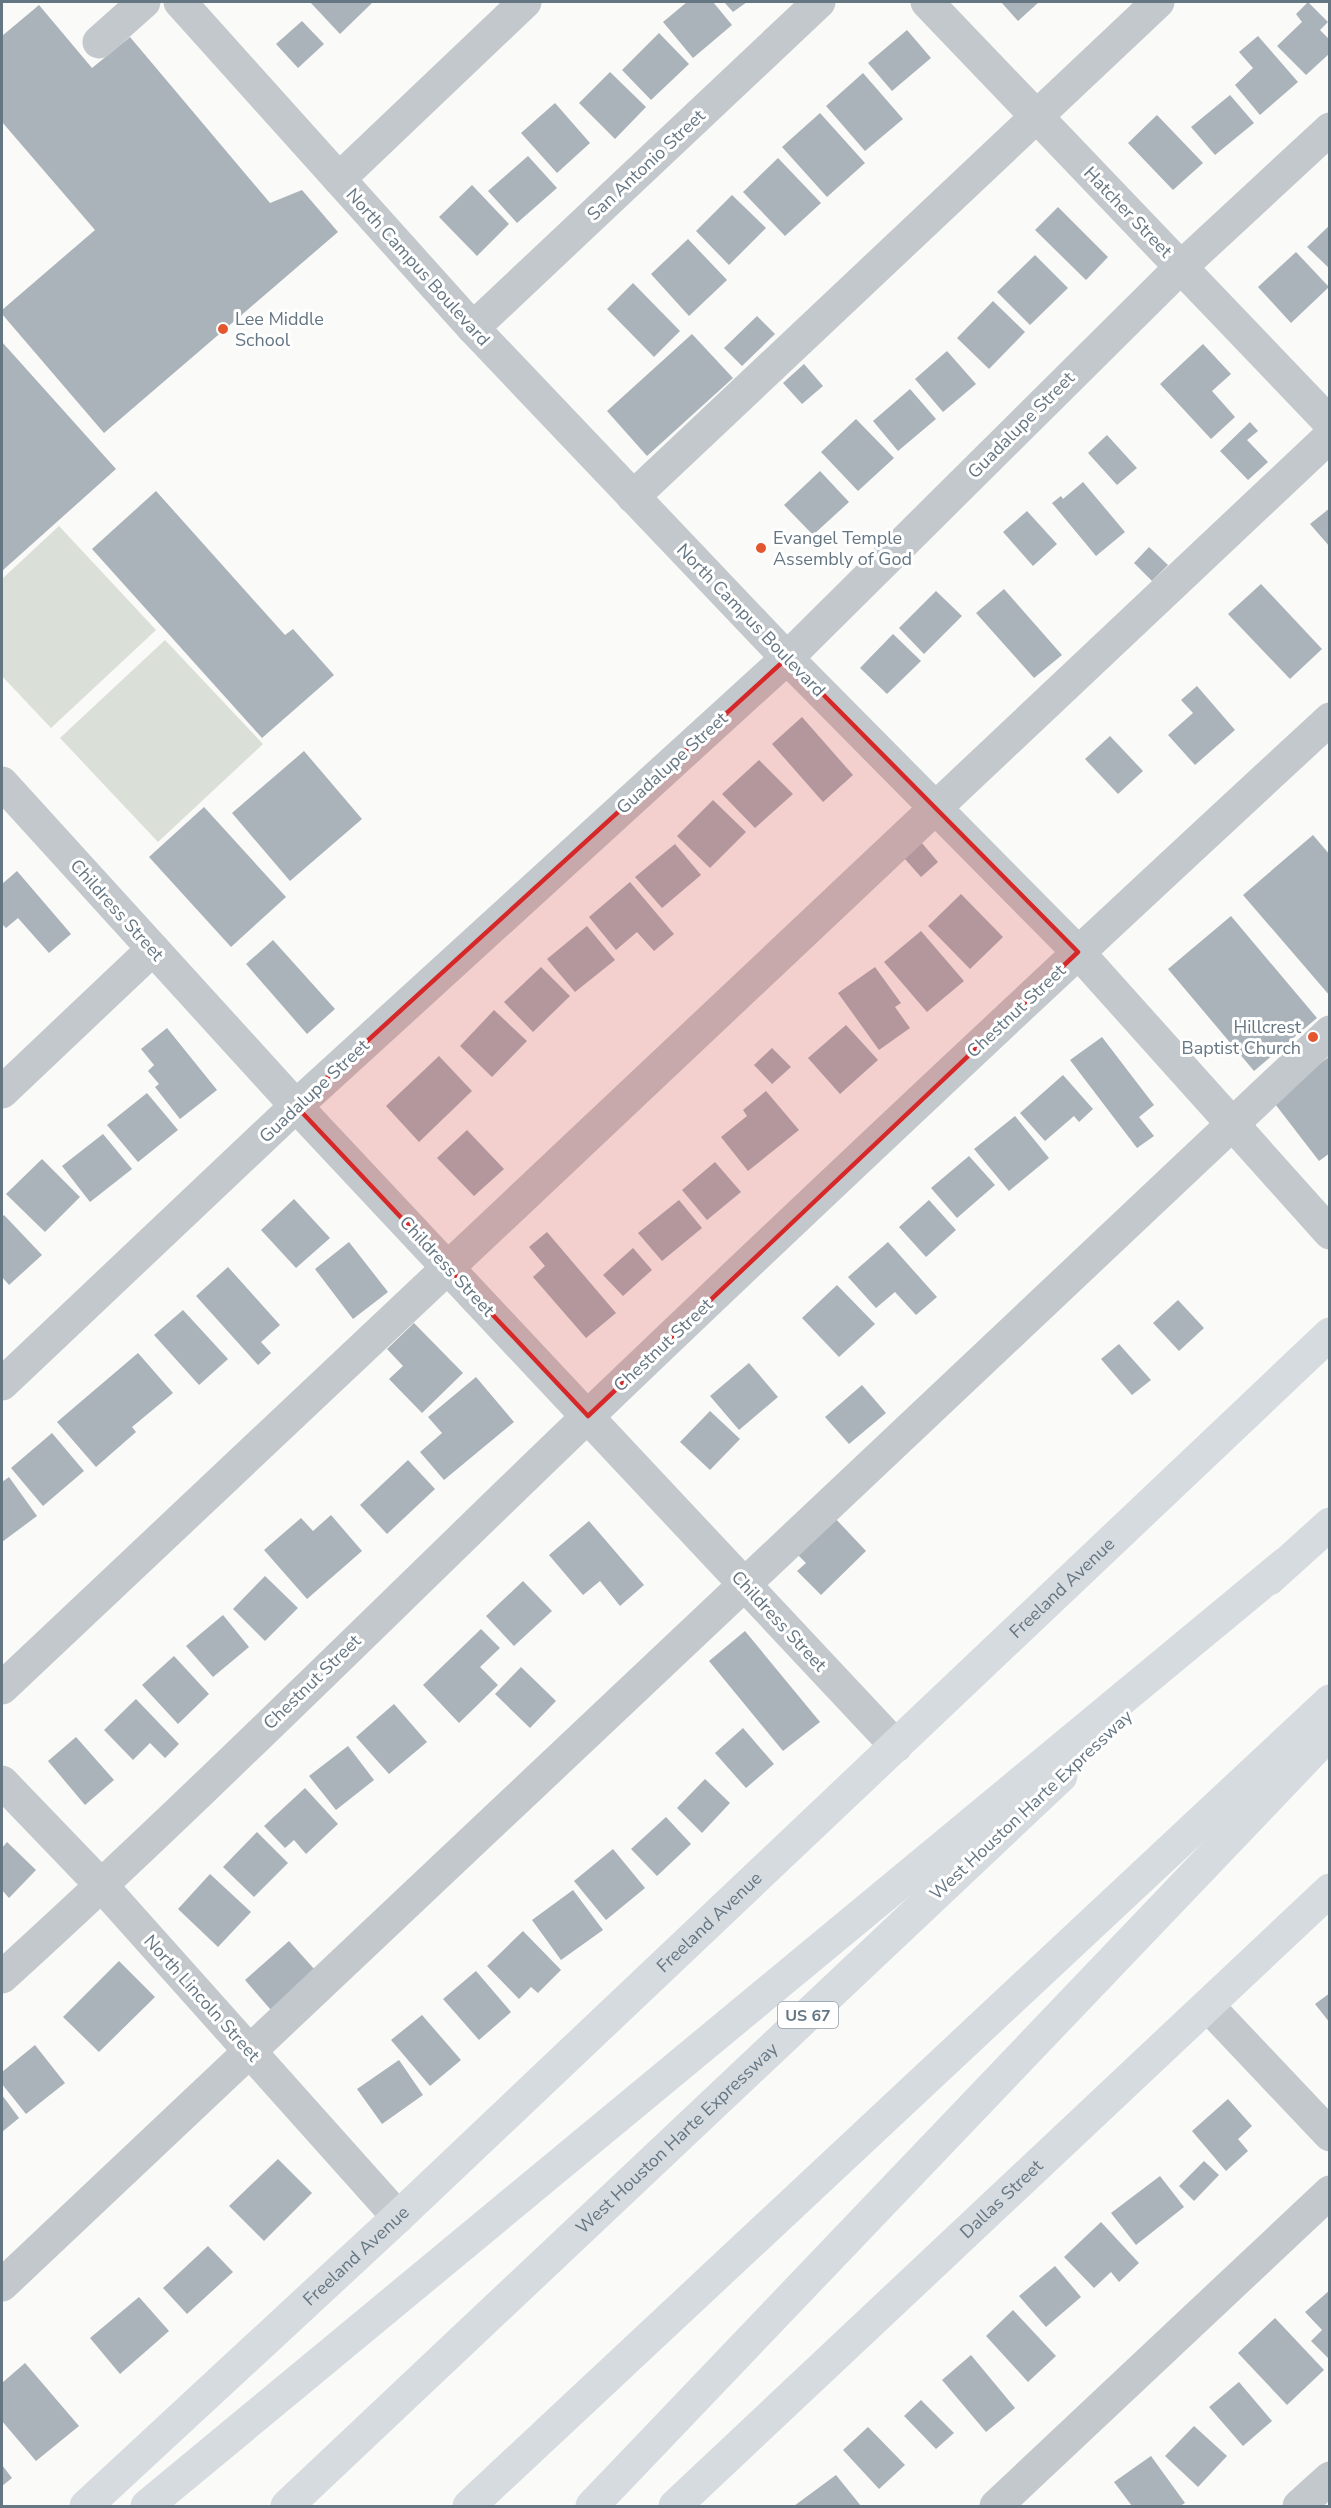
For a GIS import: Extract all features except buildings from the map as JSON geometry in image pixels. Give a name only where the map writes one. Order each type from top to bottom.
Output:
[{"type":"main road","name":"Freeland Avenue","points":[[86,2506],[398,2217],[1329,1334]]},
{"type":"main road","name":"West Houston Harte Expressway","points":[[287,2506],[1329,1524]]},
{"type":"main road","points":[[147,2506],[1285,1564]]},
{"type":"main road","points":[[469,2506],[1329,1701]]},
{"type":"main road","points":[[592,2506],[1329,1733]]},
{"type":"main road","name":"Dallas Street","points":[[675,2506],[1329,1890]]},
{"type":"street","points":[[99,42],[144,2]]},
{"type":"street","points":[[339,179],[525,2]]},
{"type":"street","name":"San Antonio Street","points":[[473,328],[819,2]]},
{"type":"street","name":"Hatcher Street","points":[[927,2],[1329,423]]},
{"type":"street","points":[[633,497],[1158,2]]},
{"type":"street","name":"North Campus Boulevard","points":[[193,6],[339,179],[473,328],[786,658],[1078,952],[1329,1233]]},
{"type":"street","name":"Guadalupe Street","points":[[2,1384],[296,1106],[786,658],[1181,267],[1329,129]]},
{"type":"street","points":[[2,1688],[1329,436]]},
{"type":"street","name":"Chestnut Street","points":[[2,1977],[102,1886],[588,1416],[1078,952],[1329,719]]},
{"type":"street","name":"Childress Street","points":[[5,794],[153,949],[296,1106],[896,1746]]},
{"type":"street","points":[[2,1092],[153,949]]},
{"type":"street","points":[[2,2285],[1329,1032]]},
{"type":"street","name":"North Lincoln Street","points":[[2,1782],[102,1886],[398,2217]]},
{"type":"street","points":[[1208,2006],[1329,2135]]},
{"type":"street","points":[[996,2506],[1329,2192]]},
{"type":"street","points":[[1299,2506],[1329,2478]]},
{"type":"highlighted area","points":[[787,658],[1078,952],[588,1416],[296,1106]]},
{"type":"shaded area","points":[[59,526],[156,630],[51,728],[2,676],[2,579]]},
{"type":"shaded area","points":[[165,640],[263,744],[158,842],[60,738]]},
{"type":"place","name":"Lee Middle School","points":[[223,329]]},
{"type":"place","name":"Evangel Temple Assembly of God","points":[[761,548]]},
{"type":"place","name":"Hillcrest Baptist Church","points":[[1313,1037]]}]
